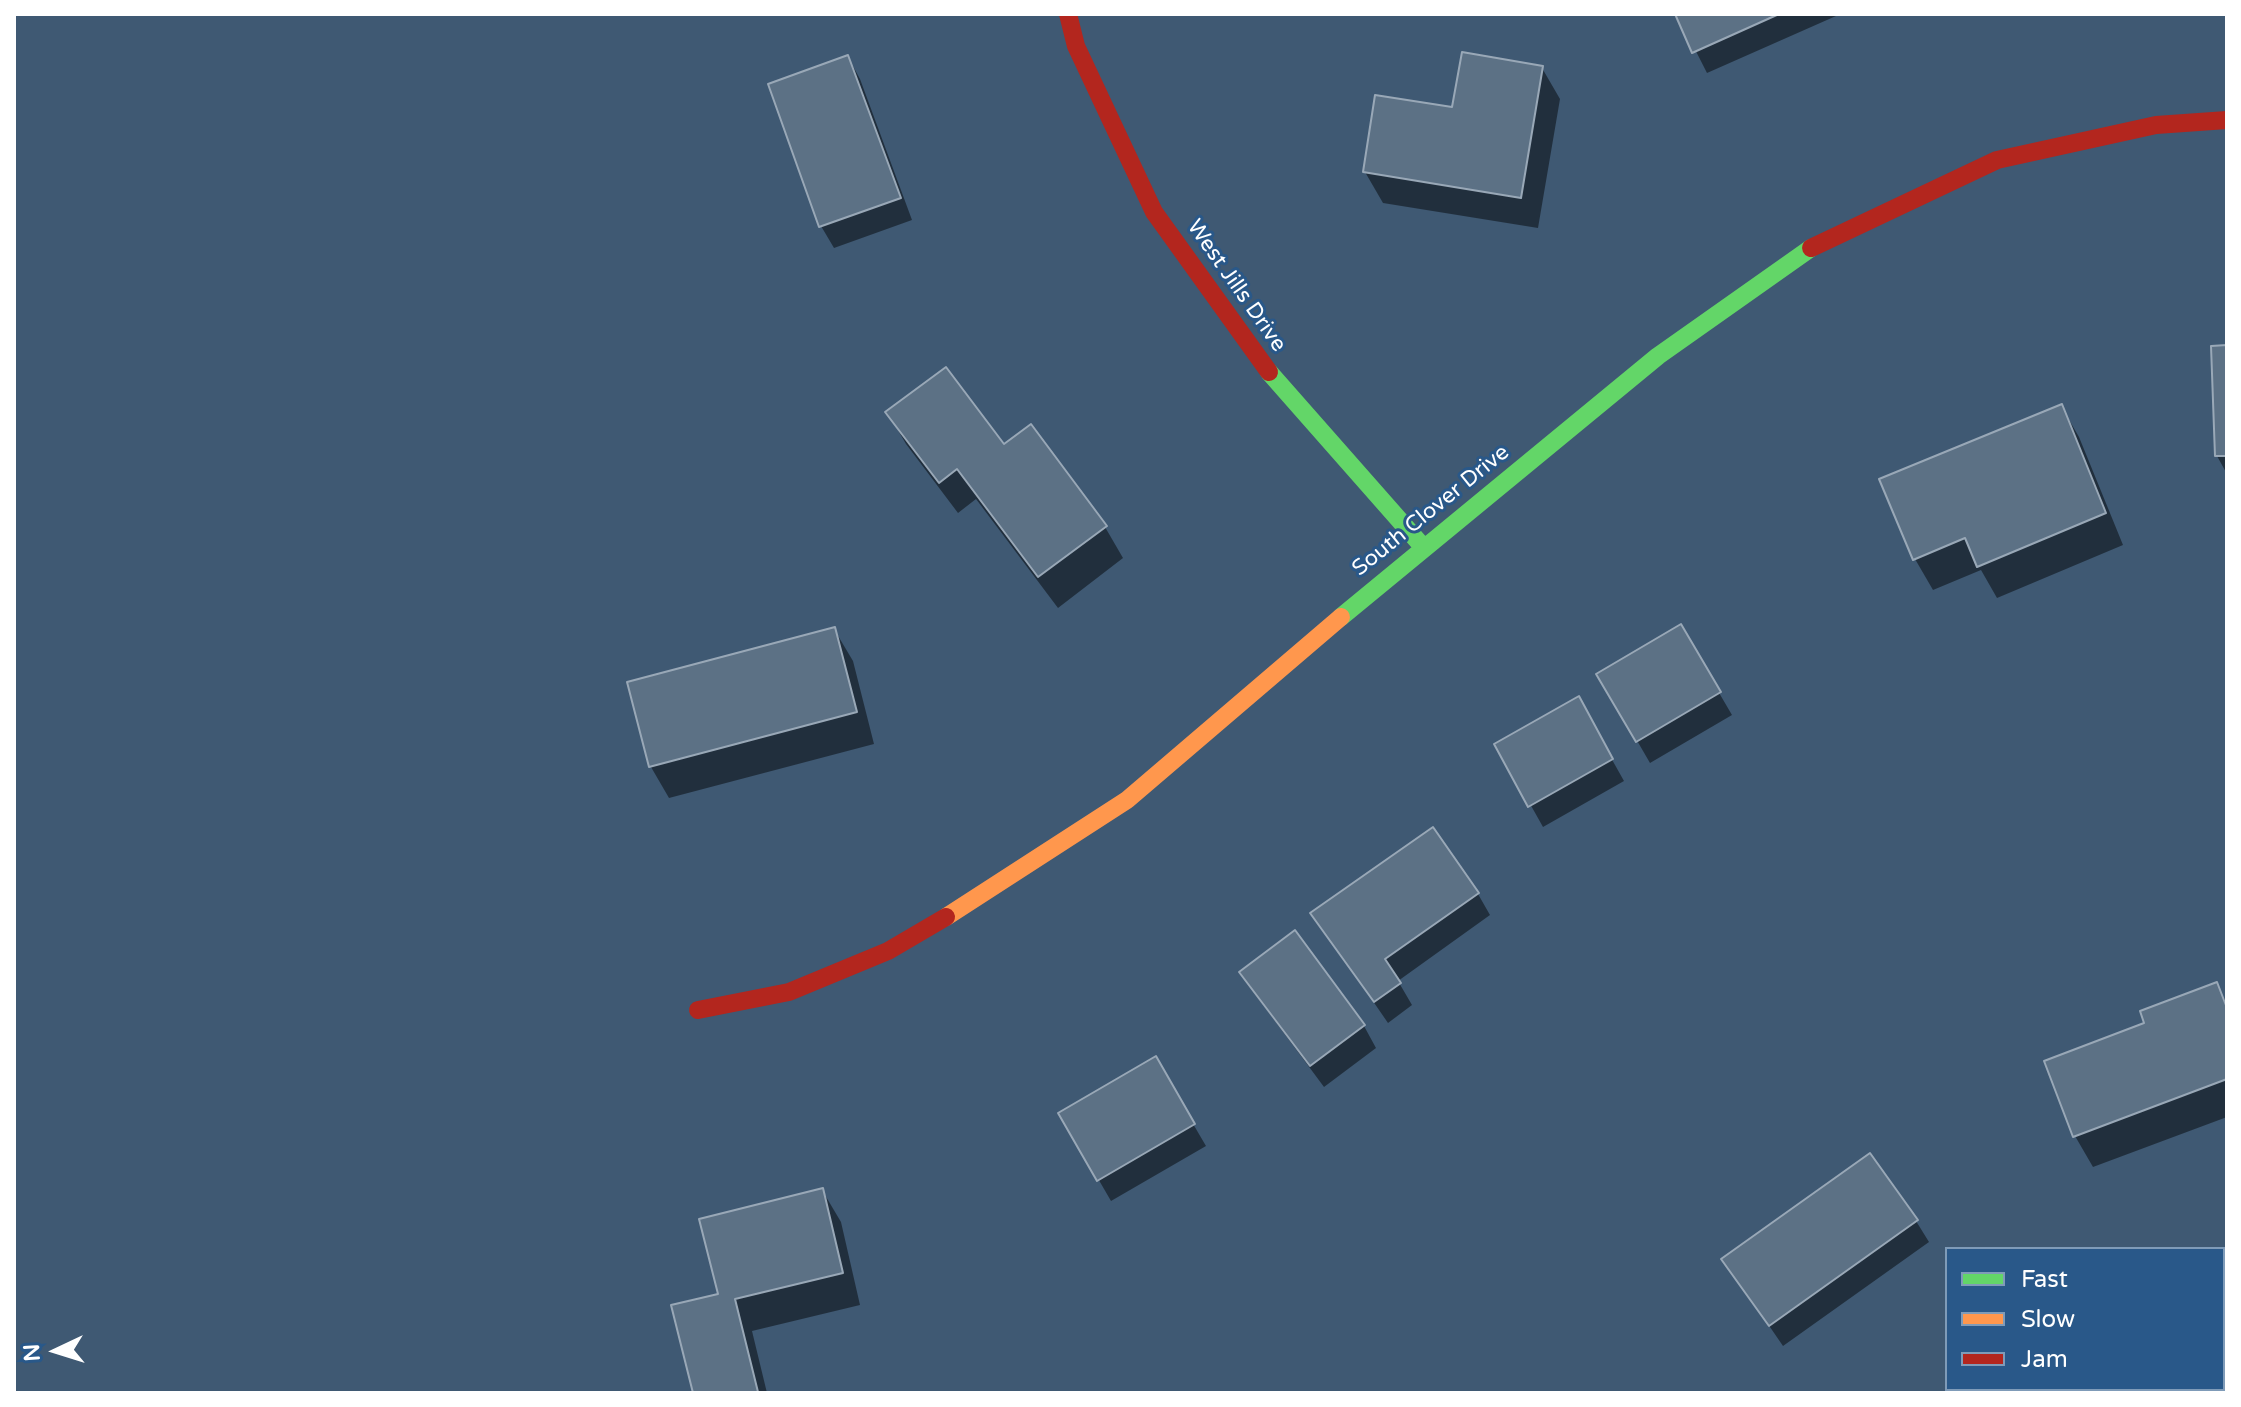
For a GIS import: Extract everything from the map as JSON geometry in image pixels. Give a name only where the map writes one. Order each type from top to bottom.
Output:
[{"type":"street","name":"West Jills Drive","points":[[1068,14],[1076,46],[1154,212],[1273,378],[1424,548]]},
{"type":"street","name":"South Clover Drive","points":[[698,1010],[789,992],[888,951],[953,913],[1127,800],[1305,646],[1658,356],[1802,252],[1997,160],[2156,125],[2227,120]]},
{"type":"building","points":[[1675,14],[1779,14],[1692,53]]},
{"type":"building","points":[[1462,52],[1543,66],[1521,198],[1363,172],[1375,95],[1452,107]]},
{"type":"building","points":[[848,55],[901,198],[819,227],[768,84]]},
{"type":"building","points":[[2227,345],[2227,456],[2215,456],[2211,346]]},
{"type":"building","points":[[946,367],[1004,444],[1031,424],[1107,526],[1038,577],[957,469],[939,483],[885,412]]},
{"type":"building","points":[[2062,404],[2106,513],[1977,567],[1965,538],[1913,560],[1879,479]]},
{"type":"building","points":[[1681,624],[1721,692],[1636,742],[1596,674]]},
{"type":"building","points":[[835,627],[857,712],[649,767],[627,682]]},
{"type":"building","points":[[1579,696],[1613,759],[1528,807],[1494,744]]},
{"type":"building","points":[[1433,827],[1479,893],[1385,959],[1401,983],[1374,1002],[1310,913]]},
{"type":"building","points":[[1295,930],[1365,1025],[1310,1066],[1239,972]]},
{"type":"building","points":[[2217,982],[2227,1008],[2227,1079],[2073,1137],[2044,1061],[2144,1023],[2140,1011]]},
{"type":"building","points":[[1156,1056],[1195,1124],[1097,1181],[1058,1113]]},
{"type":"building","points":[[1870,1153],[1918,1220],[1769,1326],[1721,1259]]},
{"type":"building","points":[[823,1188],[843,1273],[735,1299],[758,1392],[693,1393],[671,1305],[718,1294],[699,1219]]},
{"type":"traffic: fast","points":[[1341,617],[1658,356],[1811,248]]},
{"type":"traffic: fast","points":[[1269,372],[1424,548]]},
{"type":"traffic: slow","points":[[946,917],[1127,800],[1341,617]]},
{"type":"traffic: jam","points":[[1068,14],[1076,46],[1154,212],[1269,372]]},
{"type":"traffic: jam","points":[[1811,248],[1997,160],[2156,125],[2227,120]]},
{"type":"traffic: jam","points":[[698,1010],[789,992],[888,951],[946,917]]}]
